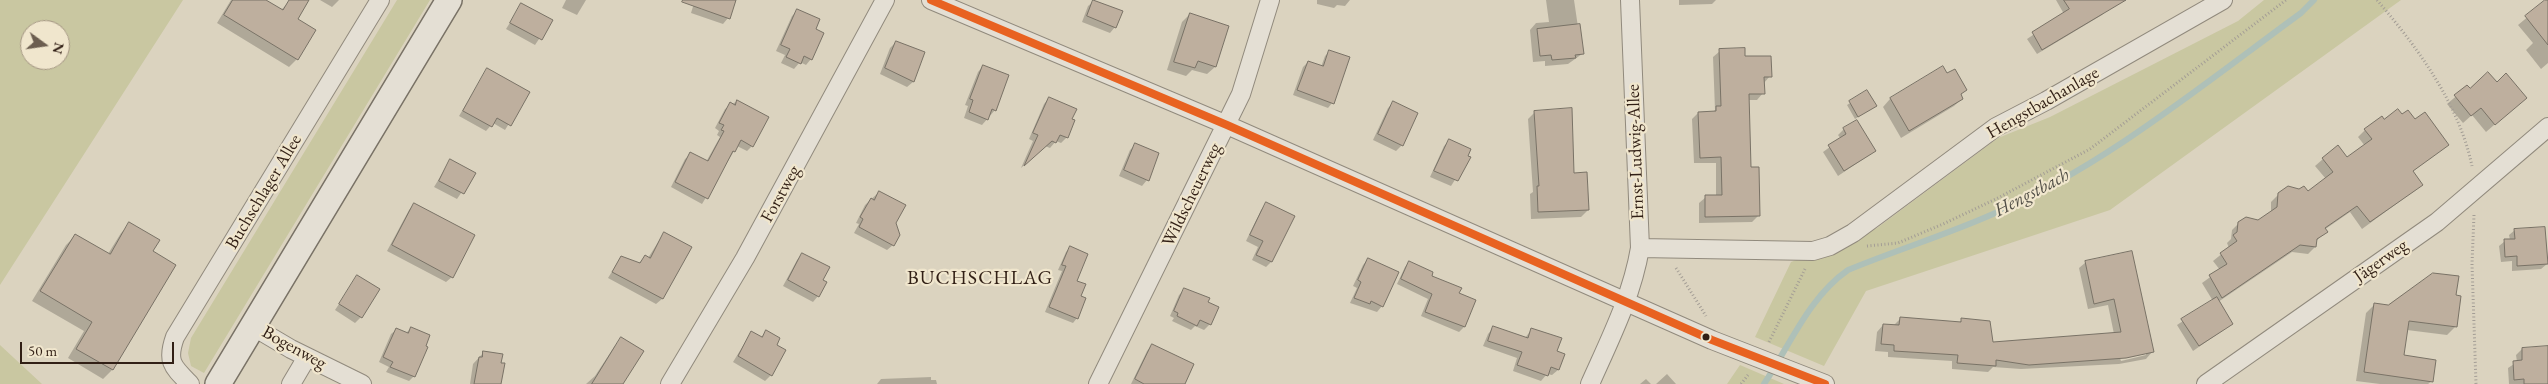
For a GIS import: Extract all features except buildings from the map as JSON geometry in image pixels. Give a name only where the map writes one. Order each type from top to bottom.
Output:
[{"type":"main road","points":[[218,384],[449,0]]},
{"type":"street","name":"Buchschlager Allee","points":[[190,384],[173,368],[171,349],[175,337],[380,0]]},
{"type":"street","name":"Forstweg","points":[[670,384],[746,258],[885,0]]},
{"type":"street","points":[[931,0],[1227,125],[1723,344],[1825,384]]},
{"type":"street","name":"Wildscheuerweg","points":[[1098,384],[1241,94],[1270,0]]},
{"type":"street","name":"Ernst-Ludwig-Allee","points":[[1626,302],[1636,275],[1640,248],[1630,0]]},
{"type":"street","name":"Hengstbachanlage","points":[[1640,248],[1813,251],[1830,246],[1853,233],[1996,127],[2046,101],[2223,0]]},
{"type":"street","name":"Jägerweg","points":[[2206,384],[2436,222],[2548,127]]},
{"type":"street","points":[[1590,384],[1626,302]]},
{"type":"street","name":"Bogenweg","points":[[252,326],[307,357],[362,384]]},
{"type":"street","points":[[291,384],[307,357]]},
{"type":"path","points":[[1860,247],[1898,243],[1996,199],[2090,149],[2286,0]]},
{"type":"path","points":[[1664,248],[1723,344]]},
{"type":"path","points":[[1761,358],[1813,251]]},
{"type":"shaded area","points":[[0,0],[183,0],[0,285]]},
{"type":"shaded area","points":[[397,0],[430,0],[204,373],[191,366],[188,353],[191,338]]},
{"type":"shaded area","points":[[2264,0],[2401,0],[2110,210],[1866,291],[1824,366],[1755,337],[1791,262],[1877,228],[1998,138],[2050,117],[2238,21]]},
{"type":"shaded area","points":[[0,345],[42,384],[0,384]]},
{"type":"shaded area","points":[[1740,365],[1784,384],[1727,384]]},
{"type":"waterway","name":"Hengstbach","points":[[1764,384],[1811,308],[1834,281],[1848,270],[1993,214],[2034,195],[2074,173],[2190,95],[2301,13],[2314,0]]},
{"type":"transit line","points":[[931,0],[1227,125],[1712,340],[1825,384]]},
{"type":"district","name":"BUCHSCHLAG","points":[[980,279]]}]
